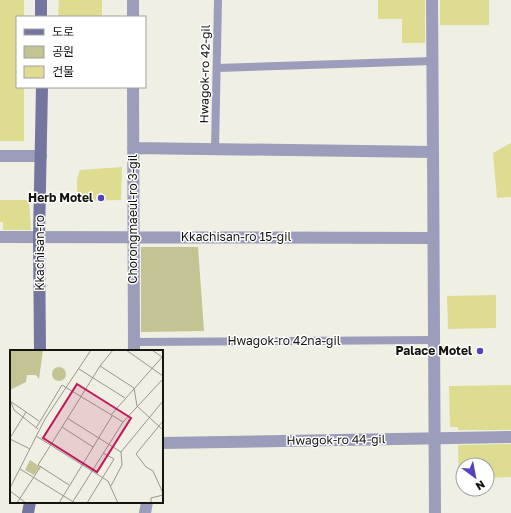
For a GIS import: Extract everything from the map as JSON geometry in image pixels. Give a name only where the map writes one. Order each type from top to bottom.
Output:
[{"type":"street","points":[[41,0],[42,16]]},
{"type":"street","points":[[133,0],[133,16]]},
{"type":"street","points":[[432,0],[435,513]]},
{"type":"street","name":"Kkachisan-ro","points":[[40,350],[39,237],[42,88]]},
{"type":"street","name":"Chorongmaeul-ro 3-gil","points":[[133,88],[134,346]]},
{"type":"street","points":[[133,148],[433,152]]},
{"type":"street","points":[[0,156],[41,156]]},
{"type":"street","name":"Kkachisan-ro 15-gil","points":[[0,237],[433,238]]},
{"type":"street","name":"Hwagok-ro 44-gil","points":[[163,443],[511,437]]},
{"type":"street","points":[[28,513],[30,503]]},
{"type":"street","points":[[145,513],[147,503]]},
{"type":"lane","name":"Hwagok-ro 42-gil","points":[[216,149],[218,0]]},
{"type":"lane","points":[[217,68],[432,60]]},
{"type":"lane","name":"Hwagok-ro 42na-gil","points":[[134,346],[434,340]]},
{"type":"green space","points":[[141,247],[198,247],[204,331],[141,332]]},
{"type":"building","points":[[0,0],[24,0],[24,16],[16,16],[16,88],[24,88],[24,141],[0,141]]},
{"type":"building","points":[[59,0],[102,0],[102,16],[58,16]]},
{"type":"building","points":[[378,0],[425,0],[425,43],[402,43],[402,19],[378,19]]},
{"type":"building","points":[[440,0],[489,0],[489,25],[440,25]]},
{"type":"building","points":[[511,143],[511,197],[497,198],[493,153]]},
{"type":"building","points":[[122,167],[121,200],[77,201],[77,179],[80,170]]},
{"type":"building","points":[[0,200],[29,200],[31,230],[3,230],[3,222],[0,222]]},
{"type":"building","points":[[496,295],[496,328],[448,329],[447,296]]},
{"type":"building","points":[[511,385],[511,430],[458,430],[458,427],[450,427],[449,386]]},
{"type":"building","points":[[511,444],[511,477],[495,478],[495,457],[458,457],[458,445]]},
{"type":"place","name":"Herb Motel","points":[[101,198]]},
{"type":"place","name":"Palace Motel","points":[[480,351]]}]
